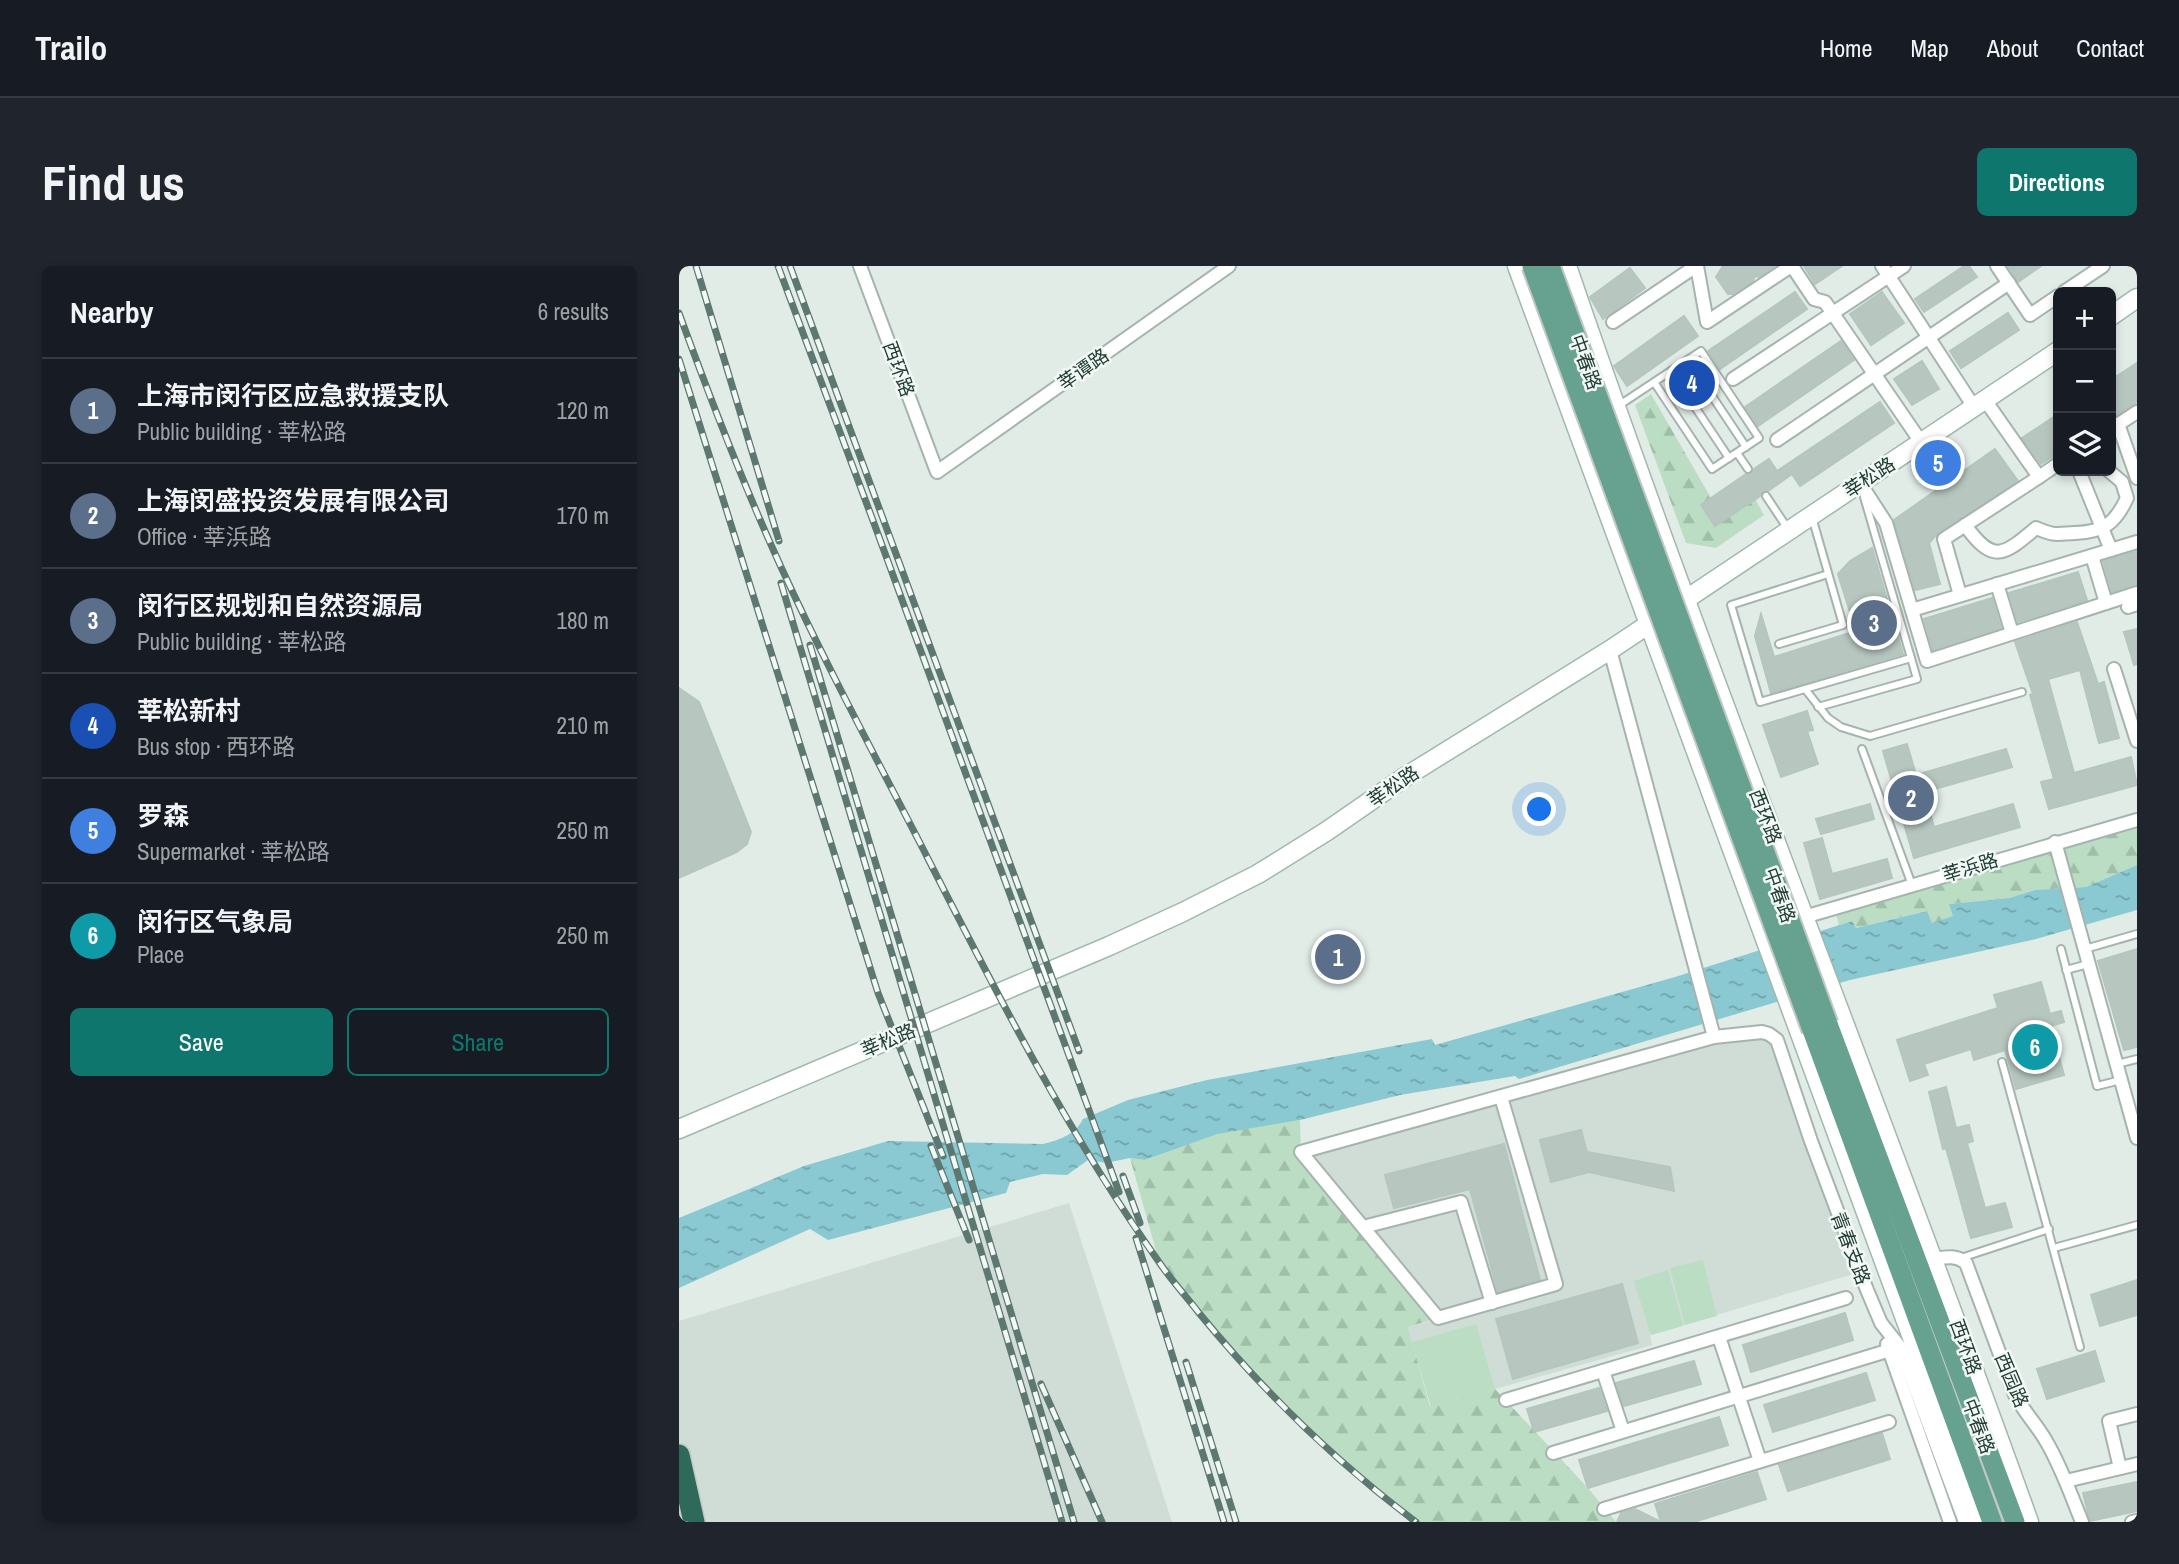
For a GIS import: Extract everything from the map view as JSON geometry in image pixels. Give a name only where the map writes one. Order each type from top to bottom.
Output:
[{"type":"highway","points":[[679,1455],[694,1522]]},
{"type":"main road","points":[[1517,266],[1980,1522]]},
{"type":"main road","name":"中春路","points":[[1532,266],[1826,1020],[1991,1522]]},
{"type":"main road","name":"中春路","points":[[1551,266],[1826,1020],[2015,1522]]},
{"type":"main road","name":"西环路","points":[[1567,266],[1685,600],[1806,921],[1826,1020],[1934,1259],[2029,1522]]},
{"type":"main road","points":[[2116,313],[2137,298]]},
{"type":"main road","name":"莘松路","points":[[679,1129],[1109,946],[1258,874],[1327,831],[1405,777],[1649,625],[2053,354]]},
{"type":"street","name":"西环路","points":[[860,266],[937,472]]},
{"type":"street","name":"莘谭路","points":[[937,472],[1229,266]]},
{"type":"street","points":[[1613,322],[1697,266],[1707,322],[1792,266],[1814,299],[1825,302],[1921,442]]},
{"type":"street","points":[[1733,379],[1832,313],[1884,272],[1904,266]]},
{"type":"street","points":[[1997,266],[2030,315],[2053,299]]},
{"type":"street","points":[[2072,287],[2103,266]]},
{"type":"street","points":[[1884,272],[1928,338],[2039,477]]},
{"type":"street","points":[[1777,440],[2009,283]]},
{"type":"street","points":[[2137,412],[2117,430],[2137,478]]},
{"type":"street","points":[[1960,595],[1944,539],[2053,467]]},
{"type":"street","points":[[2080,476],[2112,550]]},
{"type":"street","points":[[1965,526],[1987,551],[2006,551],[2036,528],[2053,536],[2103,529],[2121,511],[2127,498],[2122,482],[2115,476]]},
{"type":"street","points":[[1860,483],[1887,523],[1927,661],[2137,593]]},
{"type":"street","points":[[1912,610],[2137,542]]},
{"type":"street","points":[[2092,556],[2106,603]]},
{"type":"street","points":[[1997,584],[2013,633]]},
{"type":"street","points":[[1610,650],[1712,1031]]},
{"type":"street","points":[[2113,669],[2137,741]]},
{"type":"street","name":"莘浜路","points":[[1806,921],[1912,885],[2137,820]]},
{"type":"street","points":[[2055,842],[2137,1139]]},
{"type":"street","name":"青春支路","points":[[1363,1227],[1301,1152],[1501,1097],[1712,1031],[1769,1034],[1777,1040],[1815,1154],[1881,1323],[1894,1348],[1965,1522]]},
{"type":"street","points":[[1492,1303],[1461,1202],[1363,1227],[1438,1318],[1492,1303],[1556,1284],[1501,1097]]},
{"type":"street","points":[[1934,1259],[1949,1256],[1960,1258]]},
{"type":"street","name":"西园路","points":[[1960,1258],[1966,1263],[2015,1395],[2046,1441],[2082,1522]]},
{"type":"street","points":[[1506,1400],[1846,1298]]},
{"type":"street","points":[[1719,1337],[1760,1461]]},
{"type":"street","points":[[1553,1452],[1894,1348],[1950,1522]]},
{"type":"street","points":[[1603,1371],[1623,1431]]},
{"type":"street","points":[[2120,1468],[2109,1421],[2137,1414]]},
{"type":"street","points":[[1604,1509],[1889,1422]]},
{"type":"street","points":[[2066,1481],[2137,1464]]},
{"type":"street","points":[[679,1506],[686,1522]]},
{"type":"lane","points":[[1615,408],[1654,382],[1688,360],[1701,351],[1759,438],[1712,469],[1654,382]]},
{"type":"lane","points":[[1688,360],[1746,447]]},
{"type":"lane","points":[[1671,371],[1729,458]]},
{"type":"lane","points":[[1737,453],[1748,469]]},
{"type":"lane","points":[[1818,707],[1917,679],[1860,483]]},
{"type":"lane","points":[[1766,496],[1789,531]]},
{"type":"lane","points":[[1779,644],[1843,625],[1812,515]]},
{"type":"lane","points":[[1828,574],[1731,605],[1760,702],[1911,658]]},
{"type":"lane","points":[[1805,689],[1828,718],[1841,727],[1870,736],[2022,692]]},
{"type":"lane","points":[[1862,749],[1912,885]]},
{"type":"lane","points":[[2085,949],[2137,934]]},
{"type":"lane","points":[[2061,949],[2097,1086],[2121,1080]]},
{"type":"lane","points":[[2066,970],[2089,963]]},
{"type":"lane","points":[[2117,1065],[2137,1059]]},
{"type":"lane","points":[[2001,1062],[2080,1346]]},
{"type":"lane","points":[[2054,1248],[2137,1225]]},
{"type":"lane","points":[[1960,1258],[2049,1230]]},
{"type":"shaded area","points":[[1769,1034],[1860,1272],[1650,1335],[1652,1345],[1431,1407],[1408,1327],[1437,1319],[1301,1152],[1714,1037]]},
{"type":"shaded area","points":[[1069,1203],[1172,1522],[679,1522],[679,1321]]},
{"type":"green space","points":[[1651,394],[1711,498],[1701,505],[1715,526],[1755,499],[1764,515],[1716,548],[1686,543],[1635,405]]},
{"type":"green space","points":[[2137,817],[2137,865],[2086,887],[2035,890],[2009,898],[1949,904],[1954,916],[1932,923],[1926,911],[1856,928],[1851,921],[1839,925],[1834,908]]},
{"type":"green space","points":[[1300,1120],[1301,1152],[1438,1318],[1408,1327],[1430,1407],[1495,1389],[1588,1488],[1616,1522],[1416,1522],[1372,1489],[1300,1423],[1234,1355],[1160,1265],[1130,1158],[1146,1160],[1217,1133]]},
{"type":"green space","points":[[1703,1260],[1717,1316],[1685,1325],[1670,1268]]},
{"type":"green space","points":[[1668,1270],[1683,1326],[1651,1335],[1634,1281]]},
{"type":"green space","points":[[1476,1324],[1495,1389],[1431,1407],[1412,1342]]},
{"type":"water","points":[[2137,865],[2137,910],[2036,939],[1850,980],[1519,1079],[1515,1076],[1400,1095],[1300,1120],[1217,1134],[1145,1160],[1130,1158],[1106,1163],[1088,1160],[1067,1175],[1043,1174],[1010,1182],[1006,1193],[828,1240],[810,1229],[679,1288],[679,1218],[804,1166],[888,1141],[1043,1144],[1061,1139],[1080,1125],[1083,1119],[1128,1100],[1207,1080],[1432,1039],[1435,1045],[1675,977],[1852,921],[1856,928],[1927,911],[1932,923],[1953,916],[1949,904],[2009,898],[2035,890],[2086,887]]},
{"type":"building","points":[[1723,266],[1775,266],[1759,277],[1755,276],[1753,281],[1733,294],[1728,294],[1716,277]]},
{"type":"building","points":[[1804,266],[1842,266],[1815,284]]},
{"type":"building","points":[[1964,266],[1969,266],[1977,277],[1924,312],[1915,299]]},
{"type":"building","points":[[2008,266],[2041,266],[2018,282]]},
{"type":"building","points":[[1630,268],[1645,288],[1603,319],[1590,297]]},
{"type":"building","points":[[1795,292],[1807,309],[1720,369],[1708,351]]},
{"type":"building","points":[[1882,292],[1904,323],[1871,345],[1850,314]]},
{"type":"building","points":[[2008,313],[2019,330],[1961,368],[1950,351]]},
{"type":"building","points":[[1684,316],[1698,336],[1627,386],[1614,366]]},
{"type":"building","points":[[1841,341],[1854,360],[1758,426],[1745,407]]},
{"type":"building","points":[[1922,361],[1939,389],[1912,405],[1894,379]]},
{"type":"building","points":[[2137,363],[2137,402],[2116,416],[2116,413],[2116,377]]},
{"type":"building","points":[[1880,402],[1894,423],[1800,486],[1792,474],[1715,526],[1701,505],[1746,474],[1751,474],[1769,459],[1777,471]]},
{"type":"building","points":[[2053,417],[2053,456],[2041,464],[2022,438]]},
{"type":"building","points":[[1995,449],[2018,481],[1939,532],[1929,543],[1940,584],[1915,590],[1894,520]]},
{"type":"building","points":[[1872,548],[1903,654],[1771,693],[1755,636],[1761,614],[1774,657],[1856,631],[1838,574],[1850,561]]},
{"type":"building","points":[[2137,551],[2137,584],[2112,592],[2103,561]]},
{"type":"building","points":[[2078,572],[2087,600],[2018,622],[2009,593]]},
{"type":"building","points":[[1992,598],[2001,628],[1933,650],[1924,619]]},
{"type":"building","points":[[2077,622],[2098,684],[2104,682],[2119,738],[2099,743],[2080,670],[2048,679],[2074,773],[2131,757],[2137,785],[2049,809],[2041,782],[2054,779],[2030,695],[2033,694],[2015,642]]},
{"type":"building","points":[[2137,629],[2137,664],[2134,665],[2124,632]]},
{"type":"building","points":[[679,688],[699,702],[751,832],[747,844],[737,852],[679,878]]},
{"type":"building","points":[[1807,711],[1813,730],[1807,731],[1818,764],[1781,777],[1763,725]]},
{"type":"building","points":[[1907,744],[1916,775],[2006,749],[2012,767],[1924,792],[1934,827],[2013,804],[2020,827],[1914,858],[1883,751]]},
{"type":"building","points":[[1870,804],[1874,819],[1821,834],[1816,819]]},
{"type":"building","points":[[1822,838],[1832,874],[1887,859],[1892,878],[1820,899],[1804,843]]},
{"type":"building","points":[[2137,949],[2137,1047],[2124,1050],[2098,961]]},
{"type":"building","points":[[2041,982],[2050,1014],[2061,1011],[2064,1022],[2037,1030],[2044,1057],[2058,1053],[2064,1075],[2016,1089],[2005,1050],[1974,1060],[1971,1049],[1924,1064],[1928,1075],[1910,1081],[1897,1040],[1998,1008],[1994,995]]},
{"type":"building","points":[[1946,1087],[1956,1128],[1969,1125],[1973,1141],[1967,1143],[1985,1208],[2005,1203],[2012,1227],[1971,1238],[1946,1148],[1943,1149],[1929,1092]]},
{"type":"building","points":[[1581,1130],[1587,1152],[1670,1167],[1674,1191],[1589,1172],[1551,1182],[1540,1140]]},
{"type":"building","points":[[1504,1144],[1540,1280],[1498,1292],[1470,1189],[1394,1208],[1385,1175]]},
{"type":"building","points":[[2137,1280],[2137,1315],[2100,1326],[2091,1295]]},
{"type":"building","points":[[1622,1284],[1638,1343],[1513,1379],[1496,1319]]},
{"type":"building","points":[[1845,1313],[1853,1340],[1751,1372],[1743,1345]]},
{"type":"building","points":[[2095,1351],[2104,1381],[2047,1399],[2037,1369]]},
{"type":"building","points":[[1694,1361],[1701,1384],[1624,1406],[1616,1383]]},
{"type":"building","points":[[1866,1373],[1875,1400],[1773,1432],[1764,1405]]},
{"type":"building","points":[[1599,1388],[1607,1411],[1534,1432],[1527,1409]]},
{"type":"building","points":[[1719,1417],[1728,1445],[1588,1488],[1579,1460]]},
{"type":"building","points":[[1882,1433],[1890,1459],[1788,1491],[1779,1465]]},
{"type":"building","points":[[1757,1472],[1766,1499],[1694,1522],[1661,1522],[1655,1504]]},
{"type":"building","points":[[2137,1482],[2137,1511],[2090,1521],[2083,1493]]},
{"type":"building","points":[[1635,1509],[1661,1522],[1617,1522],[1621,1513]]},
{"type":"railway","points":[[696,266],[779,541]]},
{"type":"railway","points":[[778,266],[1119,1192]]},
{"type":"railway","points":[[790,266],[1079,1051]]},
{"type":"railway","points":[[679,313],[753,504],[814,637],[1003,1004],[1093,1161],[1168,1275],[1223,1342],[1301,1424],[1357,1475],[1416,1522]]},
{"type":"railway","points":[[679,359],[878,993],[943,1156]]},
{"type":"railway","points":[[781,583],[1062,1522]]},
{"type":"railway","points":[[810,645],[1074,1522]]},
{"type":"railway","points":[[931,1146],[969,1240]]},
{"type":"railway","points":[[1123,1176],[1140,1223]]},
{"type":"railway","points":[[1136,1238],[1224,1522]]},
{"type":"railway","points":[[1186,1362],[1236,1522]]},
{"type":"railway","points":[[1041,1384],[1102,1522]]},
{"type":"place","name":"莘松新村","points":[[1692,383]]},
{"type":"place","name":"罗森","points":[[1938,463]]},
{"type":"place","name":"闵行区规划和自然资源局","points":[[1874,623]]},
{"type":"place","name":"上海闵盛投资发展有限公司","points":[[1911,798]]},
{"type":"place","name":"上海市闵行区应急救援支队","points":[[1338,957]]},
{"type":"place","name":"闵行区气象局","points":[[2035,1047]]}]
